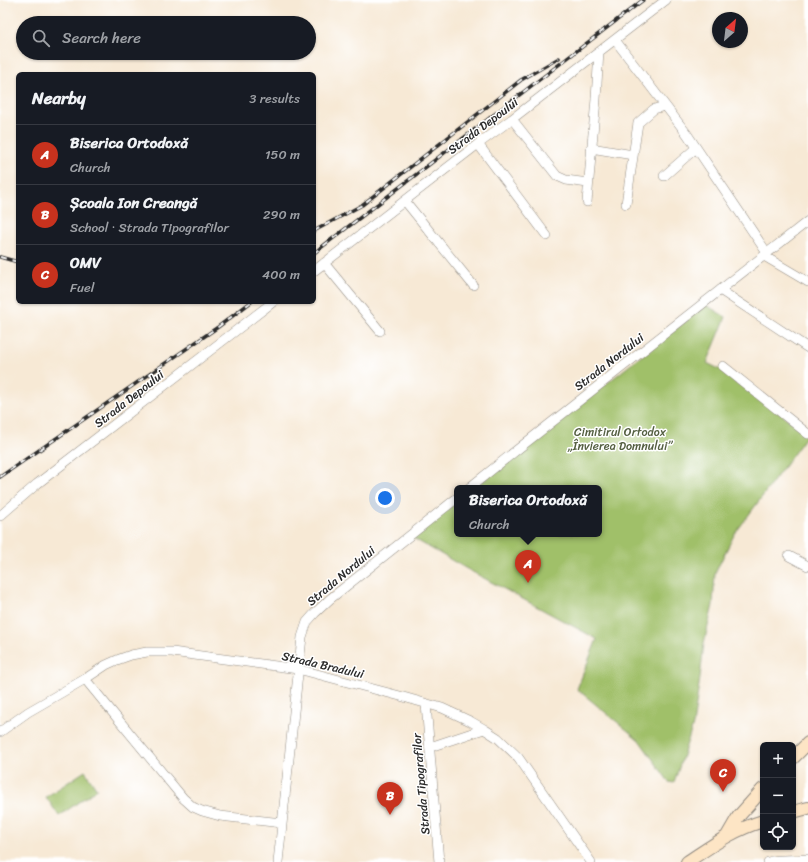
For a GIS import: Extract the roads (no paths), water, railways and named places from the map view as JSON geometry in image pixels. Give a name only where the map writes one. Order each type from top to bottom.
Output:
[{"type":"street","name":"Strada Depoului","points":[[316,269],[666,0]]},
{"type":"street","points":[[615,40],[696,148],[766,254],[808,282]]},
{"type":"street","points":[[587,202],[599,52]]},
{"type":"street","points":[[626,204],[638,123],[654,109],[665,106]]},
{"type":"street","points":[[512,119],[557,176],[566,180],[588,183]]},
{"type":"street","points":[[478,144],[547,236]]},
{"type":"street","points":[[591,148],[633,155]]},
{"type":"street","points":[[664,176],[696,148]]},
{"type":"street","points":[[405,201],[473,285]]},
{"type":"street","name":"Strada Nordului","points":[[473,485],[808,221]]},
{"type":"street","points":[[324,263],[380,331]]},
{"type":"street","points":[[720,290],[808,348]]},
{"type":"street","name":"Strada Depoului","points":[[0,516],[37,484],[270,304]]},
{"type":"street","points":[[723,366],[808,434]]},
{"type":"street","name":"Strada Nordului","points":[[278,862],[298,669],[302,637],[307,622],[330,599],[454,500]]},
{"type":"street","points":[[789,556],[808,566]]},
{"type":"street","name":"Strada Bradului","points":[[0,732],[28,712],[106,665],[131,655],[147,652],[172,652],[298,669],[442,708],[470,721],[498,738],[518,757],[591,862]]},
{"type":"street","points":[[85,678],[183,798],[193,807],[220,816],[282,823]]},
{"type":"street","name":"Strada Tipografilor","points":[[426,704],[439,862]]},
{"type":"street","points":[[430,747],[484,729]]},
{"type":"street","points":[[796,755],[808,743]]},
{"type":"street","points":[[727,836],[738,817],[760,792]]},
{"type":"street","points":[[750,803],[753,817],[760,821]]},
{"type":"street","points":[[796,811],[808,808]]},
{"type":"street","points":[[687,862],[727,836],[760,822]]},
{"type":"street","points":[[768,862],[785,859],[808,859]]},
{"type":"railway","points":[[316,251],[643,0]]},
{"type":"railway","points":[[316,230],[362,205],[521,80],[559,58]]},
{"type":"railway","points":[[0,257],[16,261]]},
{"type":"railway","points":[[0,477],[218,327],[248,304]]},
{"type":"place","name":"Biserica Ortodoxă","points":[[528,583]]},
{"type":"place","name":"OMV","points":[[723,792]]},
{"type":"place","name":"Școala Ion Creangă","points":[[390,815]]},
{"type":"park label","name":"Cimitirul Ortodox „Învierea Domnului”","points":[[620,439]]}]
